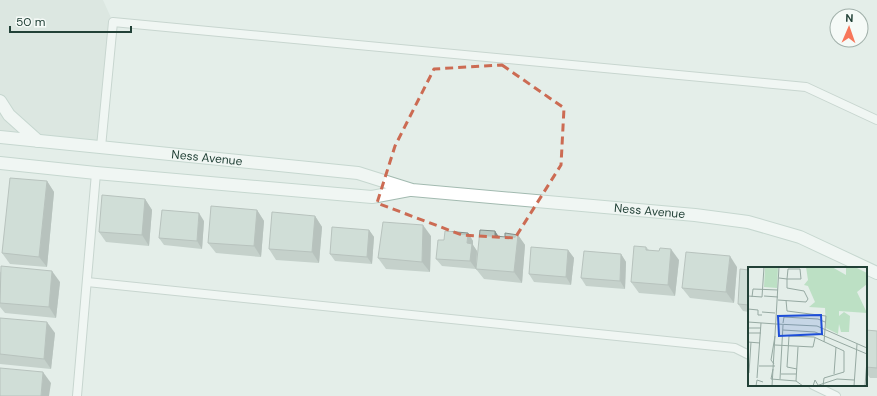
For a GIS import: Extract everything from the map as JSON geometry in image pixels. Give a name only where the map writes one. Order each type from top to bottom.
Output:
[{"type":"main road","points":[[0,101],[9,115],[38,141]]},
{"type":"main road","name":"Ness Avenue","points":[[0,137],[358,174],[412,190],[695,215],[748,222],[800,237],[864,267]]},
{"type":"main road","name":"Ness Avenue","points":[[0,163],[96,173],[372,197],[412,190]]},
{"type":"main road","name":"Ness Avenue","points":[[867,268],[877,273]]},
{"type":"lane","points":[[101,147],[113,22],[806,87],[877,120]]},
{"type":"lane","points":[[77,396],[96,173]]},
{"type":"lane","points":[[87,282],[735,348],[748,354]]},
{"type":"lane","points":[[815,386],[836,396]]},
{"type":"highlighted area","points":[[502,65],[564,108],[561,165],[515,238],[462,235],[377,203],[395,146],[434,69]]},
{"type":"shaded area","points":[[0,0],[103,0],[113,22],[101,147],[0,137]]},
{"type":"building","points":[[10,178],[47,181],[39,257],[2,253]]},
{"type":"building","points":[[102,195],[145,199],[142,235],[99,232]]},
{"type":"building","points":[[211,206],[257,210],[254,246],[208,243]]},
{"type":"building","points":[[162,210],[199,213],[197,241],[159,238]]},
{"type":"building","points":[[272,212],[315,216],[312,252],[269,249]]},
{"type":"building","points":[[383,222],[423,225],[422,262],[378,258]]},
{"type":"building","points":[[332,227],[369,230],[367,257],[330,254]]},
{"type":"building","points":[[480,230],[495,231],[495,236],[505,237],[505,233],[518,235],[514,272],[476,269]]},
{"type":"building","points":[[445,231],[468,233],[467,243],[472,244],[470,261],[436,259],[438,240],[444,240]]},
{"type":"building","points":[[634,246],[646,247],[646,250],[659,251],[660,248],[671,249],[668,285],[631,282]]},
{"type":"building","points":[[531,247],[568,250],[566,277],[529,274]]},
{"type":"building","points":[[584,251],[621,254],[620,281],[581,278]]},
{"type":"building","points":[[686,252],[730,256],[726,292],[682,288]]},
{"type":"building","points":[[1,266],[52,271],[49,307],[0,303]]},
{"type":"building","points":[[740,269],[748,270],[748,305],[738,304]]},
{"type":"building","points":[[0,318],[47,322],[44,359],[0,354]]},
{"type":"building","points":[[867,330],[877,331],[877,368],[867,367]]},
{"type":"building","points":[[0,368],[43,372],[41,396],[0,396]]}]
